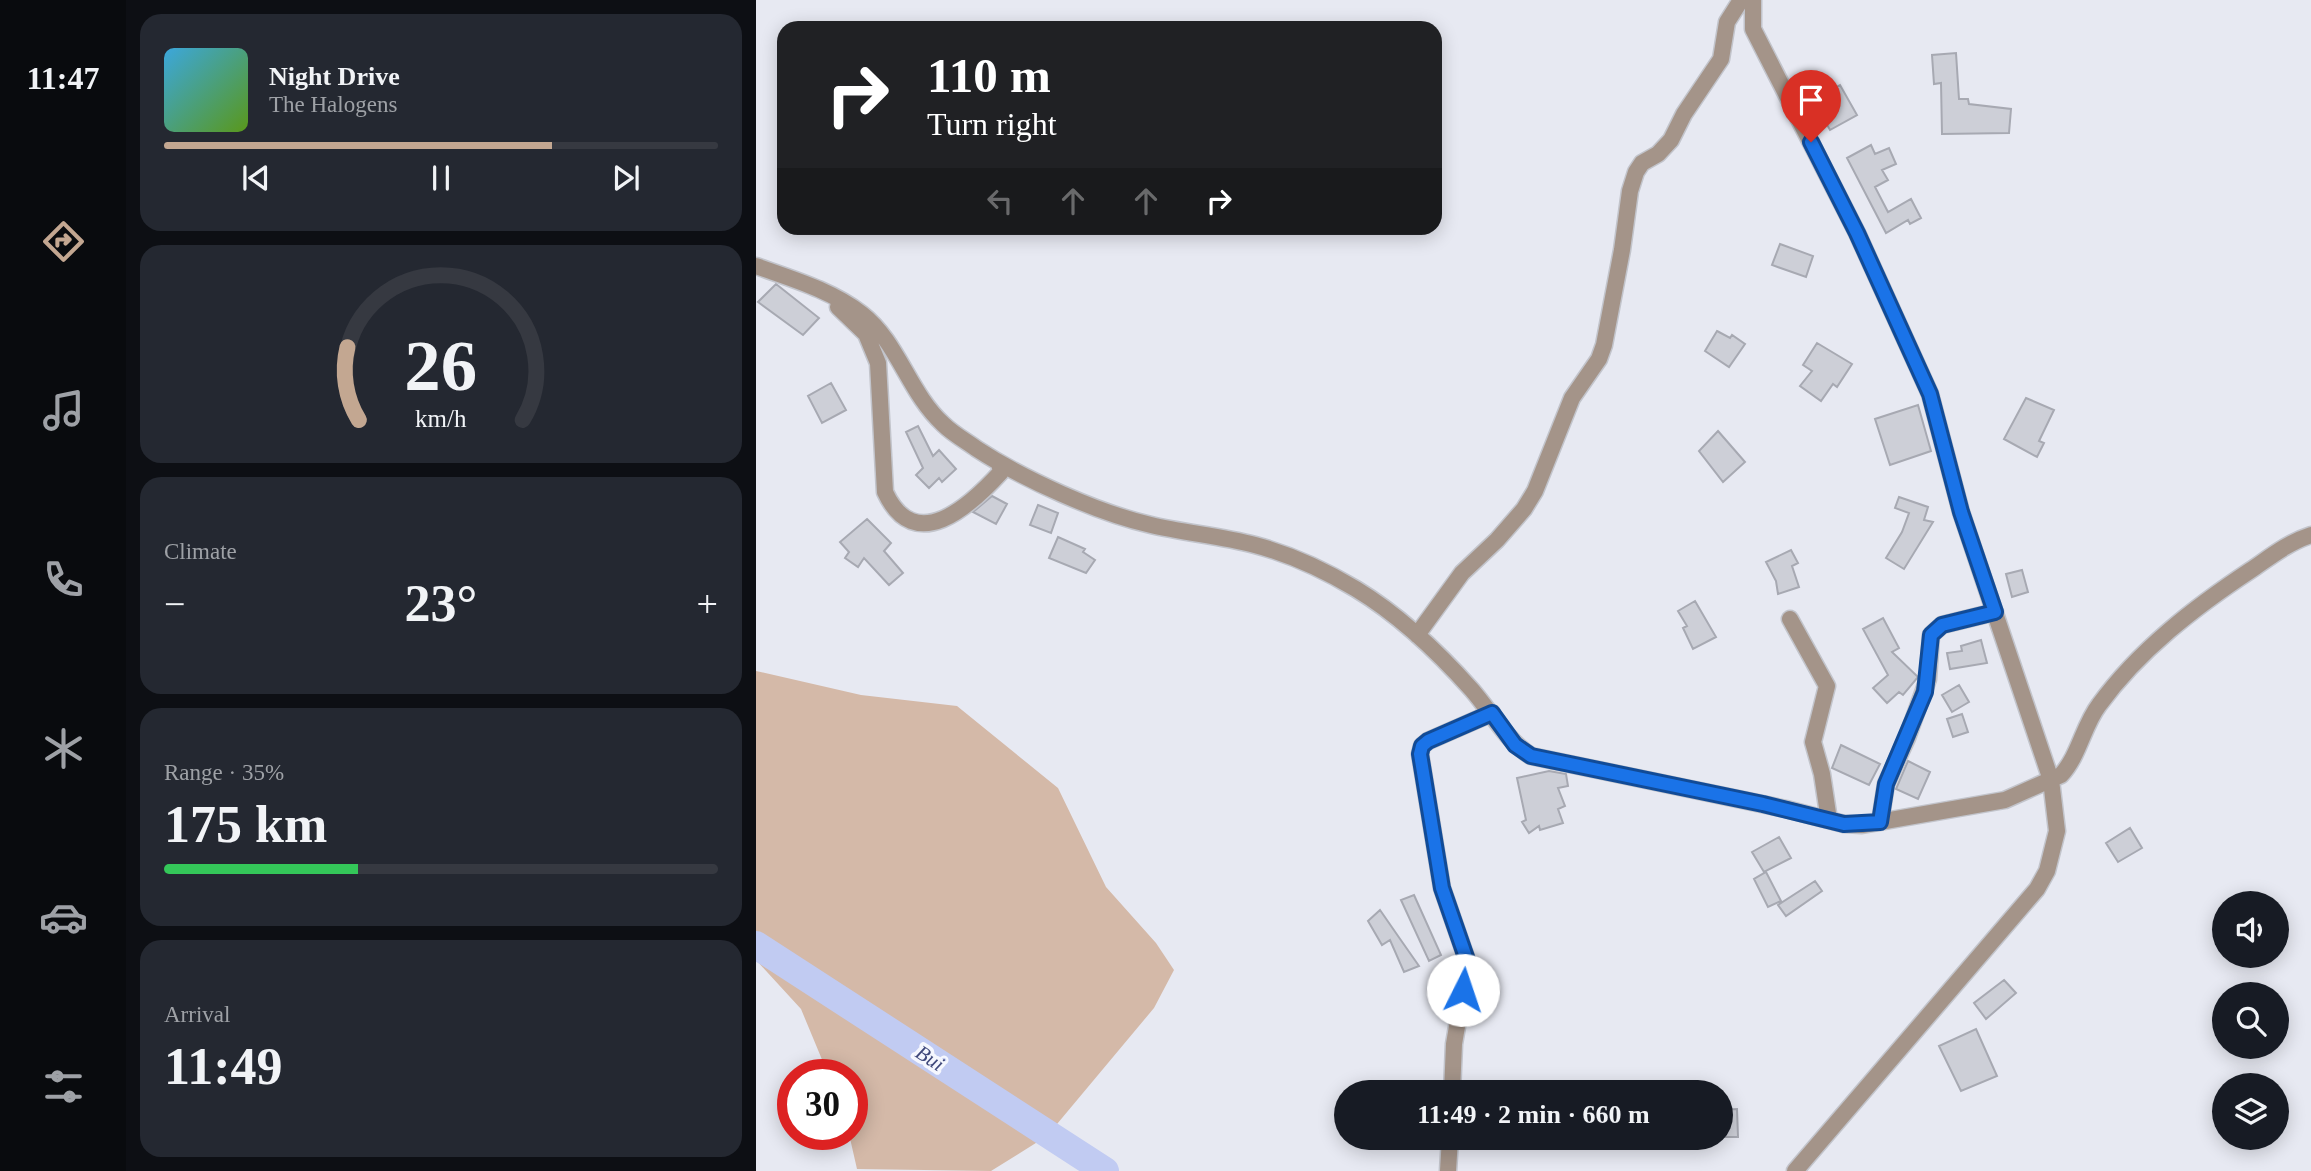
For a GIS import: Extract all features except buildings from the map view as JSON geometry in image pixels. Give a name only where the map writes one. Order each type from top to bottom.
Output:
[{"type":"street","points":[[1753,0],[1753,29]]},
{"type":"street","points":[[1417,635],[1461,573],[1497,541],[1524,509],[1535,491],[1572,398],[1599,359],[1604,345],[1630,191],[1636,172],[1642,163],[1658,154],[1671,140],[1690,104],[1721,59],[1727,22],[1738,4],[1857,233],[1930,394],[1961,512],[2051,780],[2057,831],[2047,871],[2037,889],[1795,1171]]},
{"type":"street","points":[[756,266],[822,290],[862,314],[882,335],[922,399],[942,424],[999,463],[1030,479],[1118,515],[1149,525],[1256,545],[1306,564],[1357,590],[1417,635],[1492,713],[1515,745],[1531,756],[1844,824],[1880,822],[2005,800],[2051,780],[2068,767],[2089,719],[2115,682],[2165,635],[2229,584],[2288,545],[2311,534]]},
{"type":"street","points":[[822,290],[866,334],[878,363],[885,492],[892,507],[902,517],[917,524],[946,520],[989,485],[1001,471],[999,463]]},
{"type":"street","points":[[1880,822],[1886,784],[1925,692],[1931,635],[1942,625],[1995,612]]},
{"type":"street","points":[[1790,619],[1827,686],[1813,742],[1822,774],[1829,820]]},
{"type":"street","points":[[1452,1080],[1454,1044],[1468,963],[1442,888],[1420,754],[1422,746],[1428,741],[1492,713]]},
{"type":"street","points":[[1448,1171],[1449,1150]]},
{"type":"shaded area","points":[[756,671],[861,695],[957,706],[1058,788],[1106,887],[1156,943],[1174,970],[1154,1008],[1047,1136],[991,1171],[857,1169],[853,1150],[868,1150],[868,1059],[822,1059],[801,1009],[756,960]]},
{"type":"waterway","name":"Bui","points":[[756,945],[1105,1171]]},
{"type":"route","points":[[1463,990],[1468,963],[1442,888],[1420,754],[1422,746],[1428,741],[1492,713],[1515,745],[1531,756],[1763,804],[1844,824],[1880,822],[1886,784],[1925,692],[1931,635],[1942,625],[1995,612],[1961,512],[1930,394],[1857,233],[1811,142]]}]
